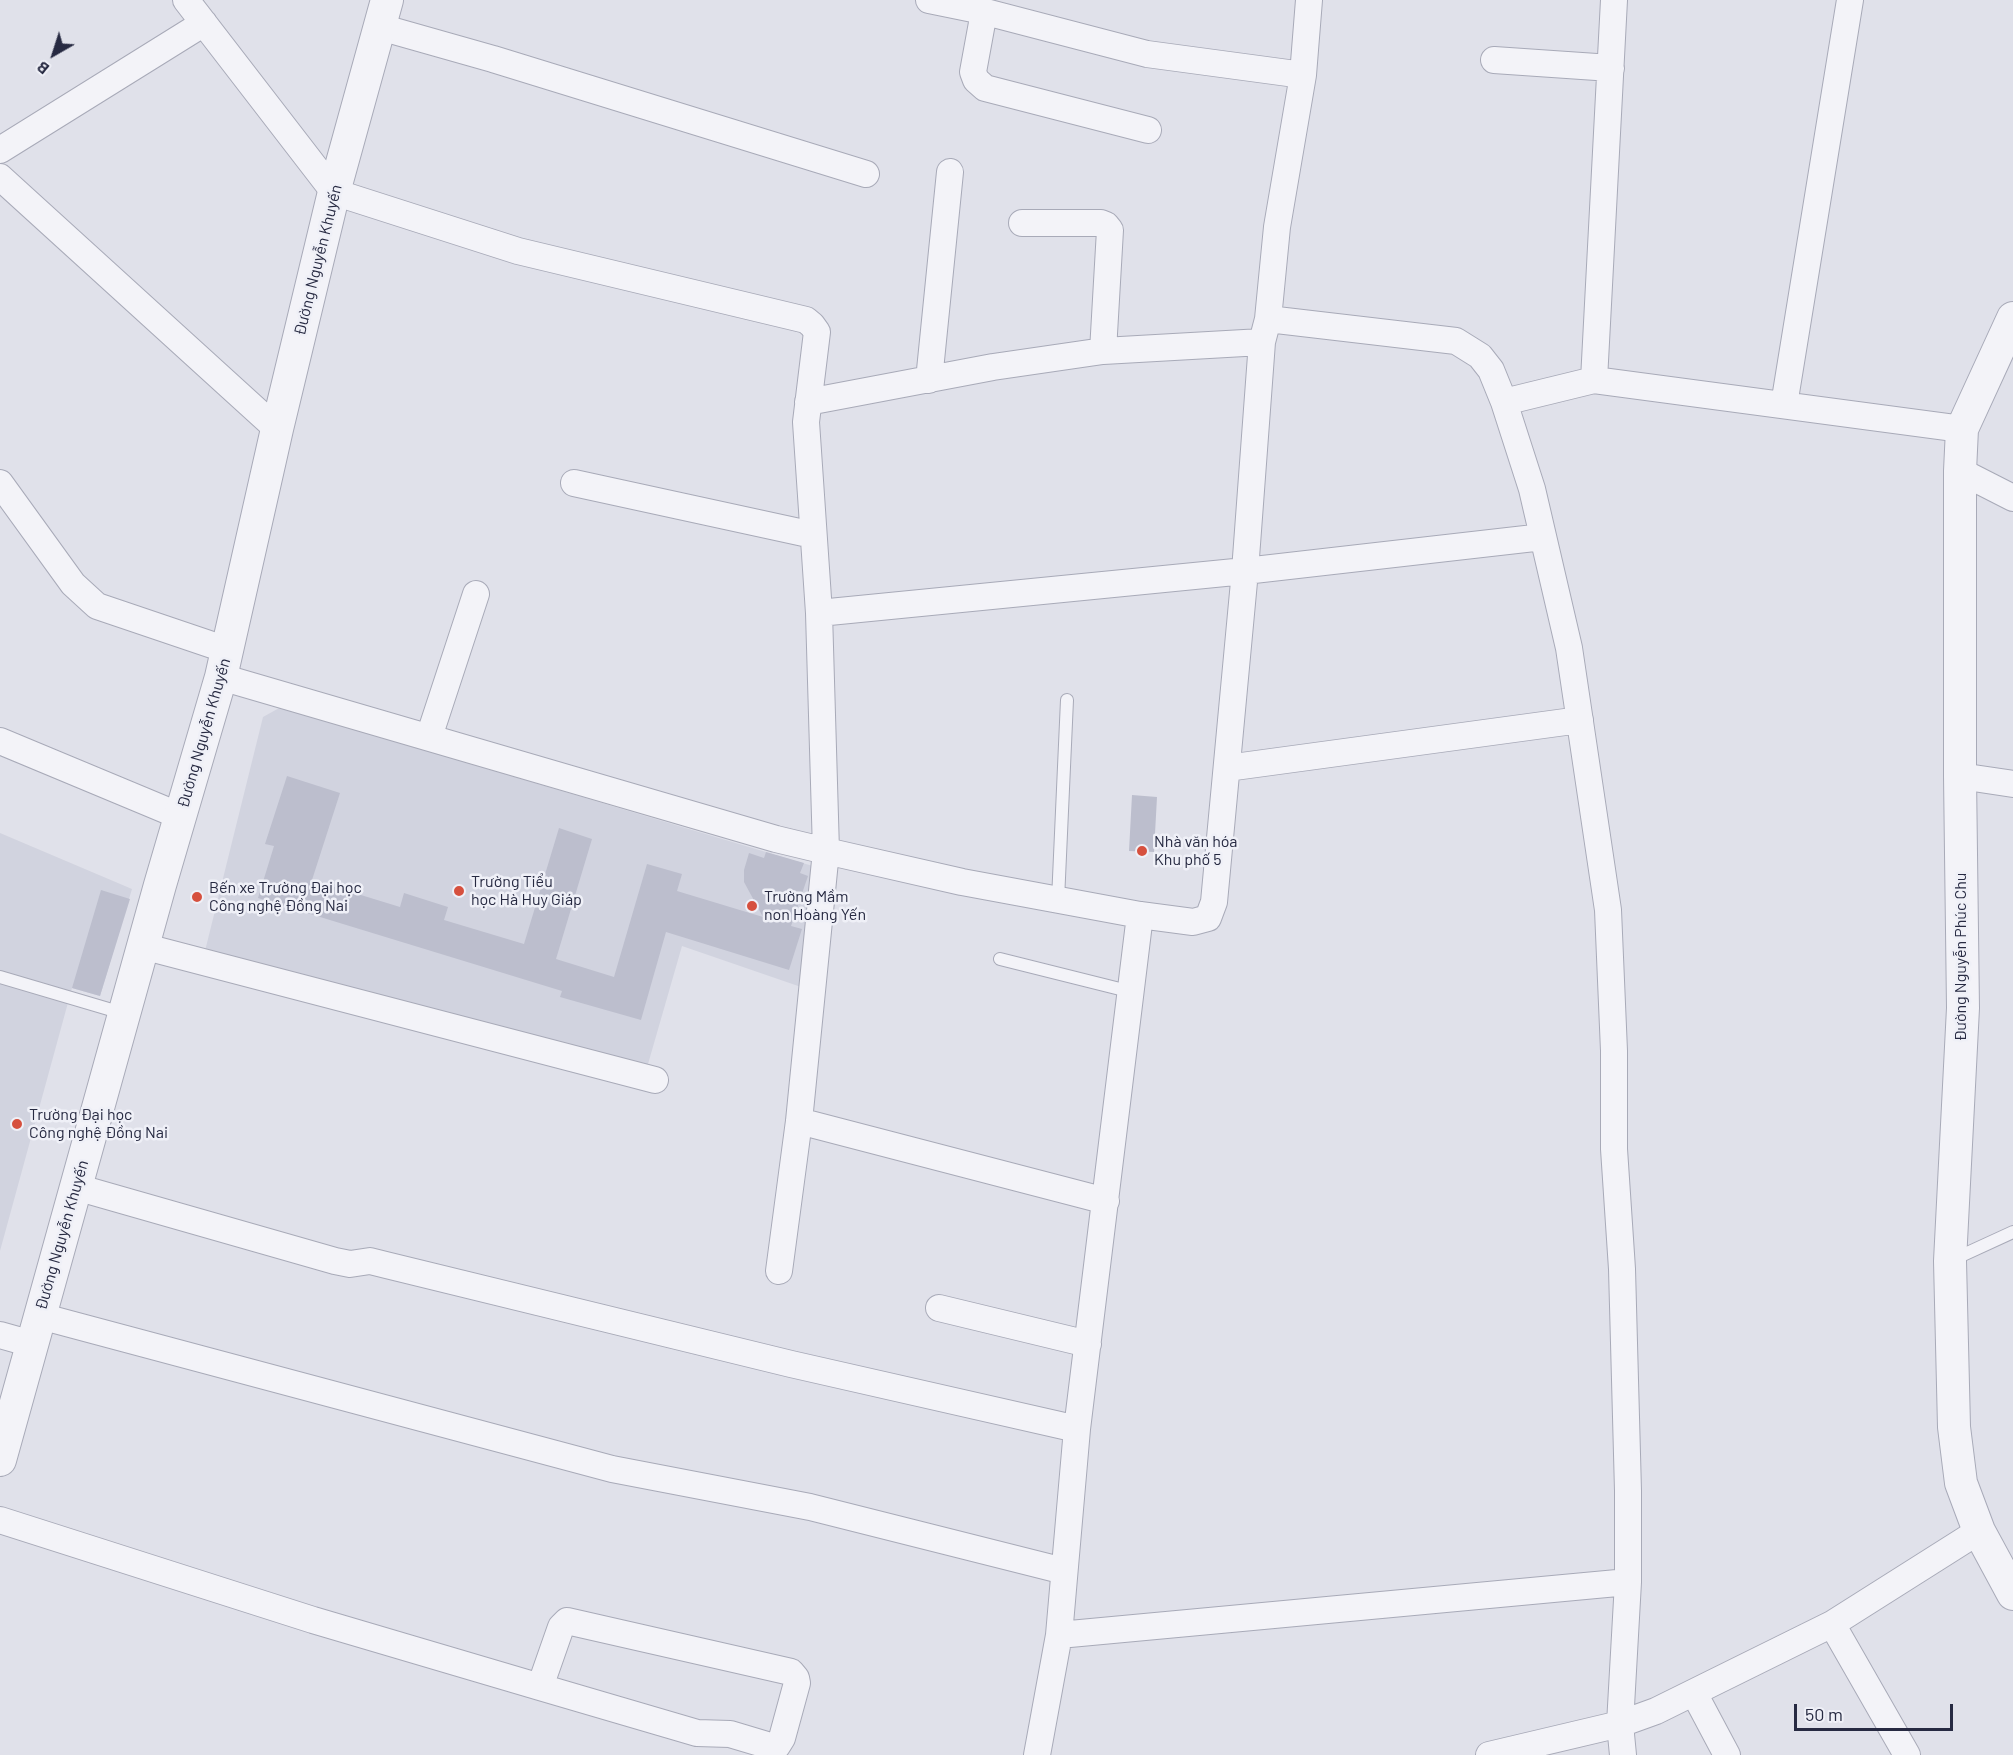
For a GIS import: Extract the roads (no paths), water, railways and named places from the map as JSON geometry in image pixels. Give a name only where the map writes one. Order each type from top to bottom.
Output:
[{"type":"street","points":[[186,0],[334,192],[518,251],[806,320],[817,332],[806,422],[819,613],[826,852],[799,1120],[779,1271]]},
{"type":"street","points":[[929,0],[1147,54],[1303,75]]},
{"type":"street","points":[[0,483],[73,584],[97,606],[224,664],[429,737],[826,852],[962,882],[1140,915],[1193,922],[1208,918],[1214,902],[1227,768],[1265,330],[1277,227],[1303,75],[1310,0]]},
{"type":"street","points":[[1594,380],[1614,0]]},
{"type":"street","points":[[1784,405],[1850,0]]},
{"type":"street","points":[[984,12],[973,72],[976,80],[985,88],[1148,130]]},
{"type":"street","points":[[384,14],[493,59],[866,174]]},
{"type":"street","name":"Đường Nguyễn Khuyến","points":[[0,1460],[142,946],[224,664],[334,192],[384,14]]},
{"type":"street","points":[[0,150],[204,22]]},
{"type":"street","points":[[1494,60],[1611,68]]},
{"type":"street","points":[[929,380],[950,172]]},
{"type":"street","points":[[0,177],[277,429]]},
{"type":"street","points":[[1022,223],[1101,223],[1110,230],[1102,351]]},
{"type":"street","name":"Đường Nguyễn Phúc Chu","points":[[2012,324],[1962,429],[1960,776],[1963,1008],[1950,1261],[1954,1427],[1961,1483],[1979,1531],[2013,1594]]},
{"type":"street","points":[[808,402],[993,367],[1265,330],[1456,341],[1480,356],[1491,370],[1504,402],[1532,489],[1569,648],[1608,910],[1614,1051],[1614,1149],[1622,1269],[1628,1491],[1628,1582],[1620,1724],[1623,1755]]},
{"type":"street","points":[[1504,402],[1594,380],[1962,429]]},
{"type":"street","points":[[1960,471],[2013,498]]},
{"type":"street","points":[[573,483],[813,535]]},
{"type":"street","points":[[819,613],[1245,571],[1543,537]]},
{"type":"street","points":[[429,737],[476,594]]},
{"type":"street","points":[[1227,768],[1580,720]]},
{"type":"street","points":[[0,741],[180,816]]},
{"type":"street","points":[[1960,776],[2013,784]]},
{"type":"street","points":[[1037,1755],[1059,1635],[1077,1430],[1140,915]]},
{"type":"street","points":[[142,946],[655,1080]]},
{"type":"street","points":[[799,1120],[1106,1201]]},
{"type":"street","points":[[76,1187],[335,1261],[350,1264],[370,1261],[791,1364],[1077,1430]]},
{"type":"street","points":[[939,1308],[1088,1344]]},
{"type":"street","points":[[0,1335],[36,1330],[612,1469],[810,1507],[1065,1571]]},
{"type":"street","points":[[0,1520],[313,1620],[540,1688],[697,1733],[730,1734],[777,1746],[782,1738],[797,1683],[791,1672],[567,1621],[561,1627],[540,1688]]},
{"type":"street","points":[[1489,1755],[1620,1724],[1656,1711],[1832,1624],[1979,1531]]},
{"type":"street","points":[[1059,1635],[1628,1582]]},
{"type":"street","points":[[1832,1624],[1906,1755]]},
{"type":"street","points":[[1694,1692],[1727,1755]]},
{"type":"lane","points":[[1058,900],[1066,700]]},
{"type":"lane","points":[[1000,959],[1132,992]]},
{"type":"lane","points":[[0,977],[124,1014]]},
{"type":"lane","points":[[1950,1261],[2013,1232]]},
{"type":"place","name":"Nhà văn hóa Khu phố 5","points":[[1142,851]]},
{"type":"place","name":"Trường Tiểu học Hà Huy Giáp","points":[[459,891]]},
{"type":"place","name":"Bến xe Trường Đại học Công nghệ Đồng Nai","points":[[197,897]]},
{"type":"place","name":"Trường Mầm non Hoàng Yến","points":[[752,906]]},
{"type":"place","name":"Trường Đại học Công nghệ Đồng Nai","points":[[17,1124]]}]
